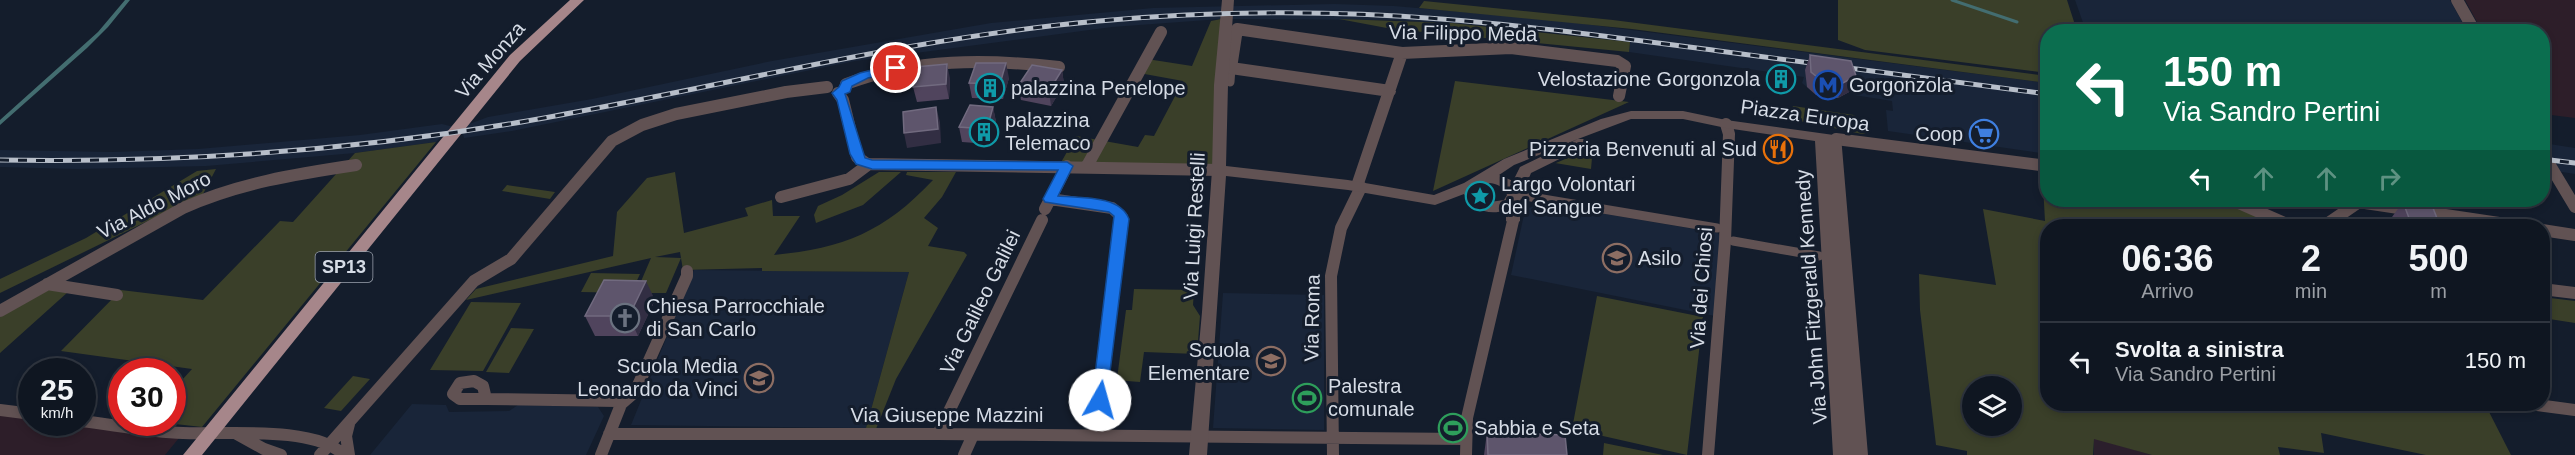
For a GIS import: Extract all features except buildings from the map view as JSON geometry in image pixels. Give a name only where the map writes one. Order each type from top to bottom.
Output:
[{"type":"main road","name":"Via Monza","points":[[194,452],[527,45],[578,0]]},
{"type":"street","points":[[2457,0],[2470,24]]},
{"type":"street","name":"Via Luigi Restelli","points":[[1198,455],[1219,170],[1220,104],[1228,2]]},
{"type":"street","name":"Via Filippo Meda","points":[[1231,68],[1237,29],[1402,53],[1511,48],[1617,61],[1625,66],[1619,96]]},
{"type":"street","points":[[1087,166],[1161,32]]},
{"type":"street","name":"Via Roma","points":[[1333,455],[1331,276],[1341,228],[1359,187],[1402,53]]},
{"type":"street","points":[[325,450],[474,281],[511,259],[599,156],[619,136],[639,126],[679,114],[802,88],[837,88],[882,70],[960,61],[1011,61],[1059,67]]},
{"type":"street","points":[[1230,82],[1231,68],[1390,91]]},
{"type":"street","points":[[837,88],[843,100],[857,157],[869,164],[1219,170],[1359,187],[1431,200],[1439,200],[1476,182],[1492,171],[1606,122],[1624,117],[1668,113],[1717,120],[1726,124]]},
{"type":"street","points":[[1466,455],[1467,417],[1525,170],[1621,126],[1661,119],[1726,124]]},
{"type":"street","name":"Piazza Europa","points":[[1726,124],[2040,165]]},
{"type":"street","name":"Via dei Chiosi","points":[[1708,455],[1725,241],[1729,134],[1726,124]]},
{"type":"street","name":"Via John Fitzgerald Kennedy","points":[[1829,138],[1842,455]]},
{"type":"street","name":"Via John Fitzgerald Kennedy","points":[[1829,138],[1859,455]]},
{"type":"street","points":[[781,197],[849,178],[869,164]]},
{"type":"street","name":"Via Aldo Moro","points":[[0,311],[183,208],[220,192],[261,180],[356,165]]},
{"type":"street","points":[[2550,165],[2575,207]]},
{"type":"street","name":"Via Galileo Galilei","points":[[938,434],[1067,166]]},
{"type":"street","points":[[1519,192],[1510,203],[1502,207],[1482,206],[1471,196],[1471,187],[1476,182],[1490,178],[1503,181],[1519,192],[1717,228]]},
{"type":"street","points":[[2248,207],[2275,219]]},
{"type":"street","points":[[2334,219],[2352,207]]},
{"type":"street","points":[[2392,207],[2472,219]]},
{"type":"street","points":[[1045,209],[1114,208],[1120,213],[1122,219],[1096,435]]},
{"type":"street","points":[[2550,231],[2575,235]]},
{"type":"street","points":[[1733,241],[1820,256]]},
{"type":"street","points":[[601,454],[620,405],[635,392],[687,276],[687,271]]},
{"type":"street","points":[[47,284],[117,295]]},
{"type":"street","points":[[2550,290],[2575,293]]},
{"type":"street","points":[[486,400],[613,401],[620,405]]},
{"type":"street","points":[[2550,407],[2575,410]]},
{"type":"street","points":[[0,410],[18,412]]},
{"type":"street","points":[[96,423],[182,433],[229,430],[266,432],[344,455]]},
{"type":"street","points":[[349,423],[346,436],[350,455]]},
{"type":"street","points":[[229,430],[264,449],[282,455]]},
{"type":"street","name":"Via Giuseppe Mazzini","points":[[609,434],[938,434],[1465,439]]},
{"type":"street","points":[[964,455],[973,435]]},
{"type":"shaded area","points":[[125,0],[130,0],[87,48],[0,125],[0,120],[98,32]]},
{"type":"shaded area","points":[[1838,0],[2067,0],[2075,24],[2040,24],[2040,72],[1865,50],[1838,40]]},
{"type":"shaded area","points":[[2075,0],[2450,0],[2463,24],[2084,24]]},
{"type":"shaded area","points":[[2465,0],[2575,0],[2575,118],[2550,115],[2550,24],[2478,24]]},
{"type":"shaded area","points":[[1424,1],[1613,20],[2040,75],[2040,82],[1632,29],[1419,8]]},
{"type":"shaded area","points":[[1334,4],[1394,6],[1553,20],[2040,82],[2040,153],[1888,131],[1886,110],[1893,111],[1892,101],[1854,95],[1851,91],[1838,98],[1816,95],[1802,83],[1804,77],[1629,52],[1630,42],[1504,27],[1394,20],[1221,19],[1112,27],[855,61],[512,131],[464,138],[463,134],[441,137],[436,142],[355,153],[206,166],[77,169],[0,167],[0,150],[112,152],[198,149],[360,135],[442,124],[450,126],[472,123],[488,117],[592,99],[772,61],[991,23],[1153,8]]},
{"type":"shaded area","points":[[1221,19],[1218,170],[1059,166],[1076,136],[1138,147],[1145,135],[1154,136],[1183,81],[1139,73],[1147,59],[1192,66],[1211,21]]},
{"type":"shaded area","points":[[1339,19],[1452,23],[1630,42],[1629,52],[1392,29]]},
{"type":"shaded area","points":[[1455,81],[1629,102],[1433,191]]},
{"type":"shaded area","points":[[1793,106],[1854,115],[1867,123],[1869,129],[1862,134],[1795,120],[1790,115]]},
{"type":"shaded area","points":[[436,142],[202,427],[186,425],[186,376],[192,369],[186,368],[186,358],[112,358],[61,351],[121,290],[203,300],[280,221],[293,222],[355,153]]},
{"type":"shaded area","points":[[2550,144],[2575,148],[2575,174],[2550,170]]},
{"type":"shaded area","points":[[1593,147],[1591,169],[1555,163],[1556,163]]},
{"type":"shaded area","points":[[216,169],[203,194],[0,293],[0,279],[86,238],[197,171]]},
{"type":"shaded area","points":[[675,172],[684,233],[748,216],[745,208],[772,200],[773,216],[800,216],[774,255],[821,248],[842,242],[880,225],[915,198],[933,180],[906,175],[907,172],[956,172],[942,197],[924,218],[938,228],[928,246],[964,252],[967,255],[896,379],[876,429],[866,428],[909,272],[762,271],[762,268],[683,270],[681,258],[666,293],[636,293],[651,258],[466,300],[476,289],[613,256],[617,212],[647,178]],"holes":[[[680,252],[681,258],[655,257]]]},
{"type":"shaded area","points":[[879,172],[901,172],[863,205],[816,223],[814,215],[818,206],[842,195]]},
{"type":"shaded area","points":[[507,185],[555,192],[550,199],[502,191]]},
{"type":"shaded area","name":"Asilo","points":[[1540,203],[1718,233],[1721,240],[1715,316],[1511,275],[1525,210]]},
{"type":"shaded area","points":[[2044,207],[2236,207],[2262,219],[2045,219]]},
{"type":"shaded area","points":[[1983,209],[2040,220],[2040,411],[2489,411],[2511,455],[2426,455],[2321,433],[2324,453],[2278,447],[2280,455],[2152,455],[2094,439],[2093,455],[1967,455],[1967,451],[1936,445],[1920,310],[1919,274],[1996,285]]},
{"type":"shaded area","points":[[694,270],[909,272],[866,428],[631,425]]},
{"type":"shaded area","points":[[591,273],[640,274],[631,293],[581,292]]},
{"type":"shaded area","points":[[46,289],[68,292],[0,353],[0,317]]},
{"type":"shaded area","points":[[1134,289],[1194,290],[1193,305],[1200,316],[1197,354],[1144,352],[1140,382],[1114,380],[1117,379],[1126,310],[1132,310]]},
{"type":"shaded area","name":"Scuola Elementare","points":[[1223,293],[1324,295],[1324,430],[1213,428]]},
{"type":"shaded area","points":[[1597,296],[1703,317],[1687,455],[1572,429]]},
{"type":"shaded area","points":[[2550,298],[2575,301],[2575,323],[2550,319]]},
{"type":"shaded area","points":[[471,302],[521,303],[483,371],[430,370]]},
{"type":"shaded area","points":[[511,328],[534,329],[509,373],[486,372]]},
{"type":"shaded area","points":[[353,376],[370,379],[341,411],[324,408]]},
{"type":"shaded area","points":[[412,404],[446,405],[449,412],[509,411],[518,405],[598,407],[604,416],[586,455],[370,455]]},
{"type":"shaded area","points":[[0,415],[18,417],[18,436],[96,436],[96,428],[108,429],[108,436],[179,438],[165,455],[0,455]]},
{"type":"shaded area","points":[[2094,438],[2152,455],[2094,455]]},
{"type":"shaded area","points":[[1604,443],[1663,455],[1603,455]]},
{"type":"waterway","points":[[1952,0],[2017,22]]},
{"type":"railway","points":[[0,160],[198,157],[396,140],[527,121],[955,39],[1099,21],[1184,15],[1355,14],[1511,25],[2040,93]]},
{"type":"railway","points":[[2550,160],[2575,163]]},
{"type":"place","name":"Velostazione Gorgonzola","points":[[1781,79]]},
{"type":"place","name":"Gorgonzola","points":[[1828,85]]},
{"type":"place","name":"palazzina Penelope","points":[[990,88]]},
{"type":"place","name":"palazzina Telemaco","points":[[984,132]]},
{"type":"place","name":"Coop","points":[[1984,134]]},
{"type":"place","name":"Pizzeria Benvenuti al Sud","points":[[1778,149]]},
{"type":"place","name":"Largo Volontari del Sangue","points":[[1480,196]]},
{"type":"place","name":"Asilo","points":[[1617,258]]},
{"type":"place","name":"Chiesa Parrocchiale di San Carlo","points":[[625,318]]},
{"type":"place","name":"Scuola Elementare","points":[[1271,361]]},
{"type":"place","name":"Scuola Media Leonardo da Vinci","points":[[759,378]]},
{"type":"place","name":"Palestra comunale","points":[[1307,398]]},
{"type":"place","name":"Sabbia e Seta","points":[[1453,428]]},
{"type":"route","points":[[896,68],[864,76],[846,84],[845,89],[838,93],[843,100],[856,154],[860,161],[872,165],[1067,166],[1050,199],[1112,208],[1120,213],[1122,219],[1100,400]]}]
